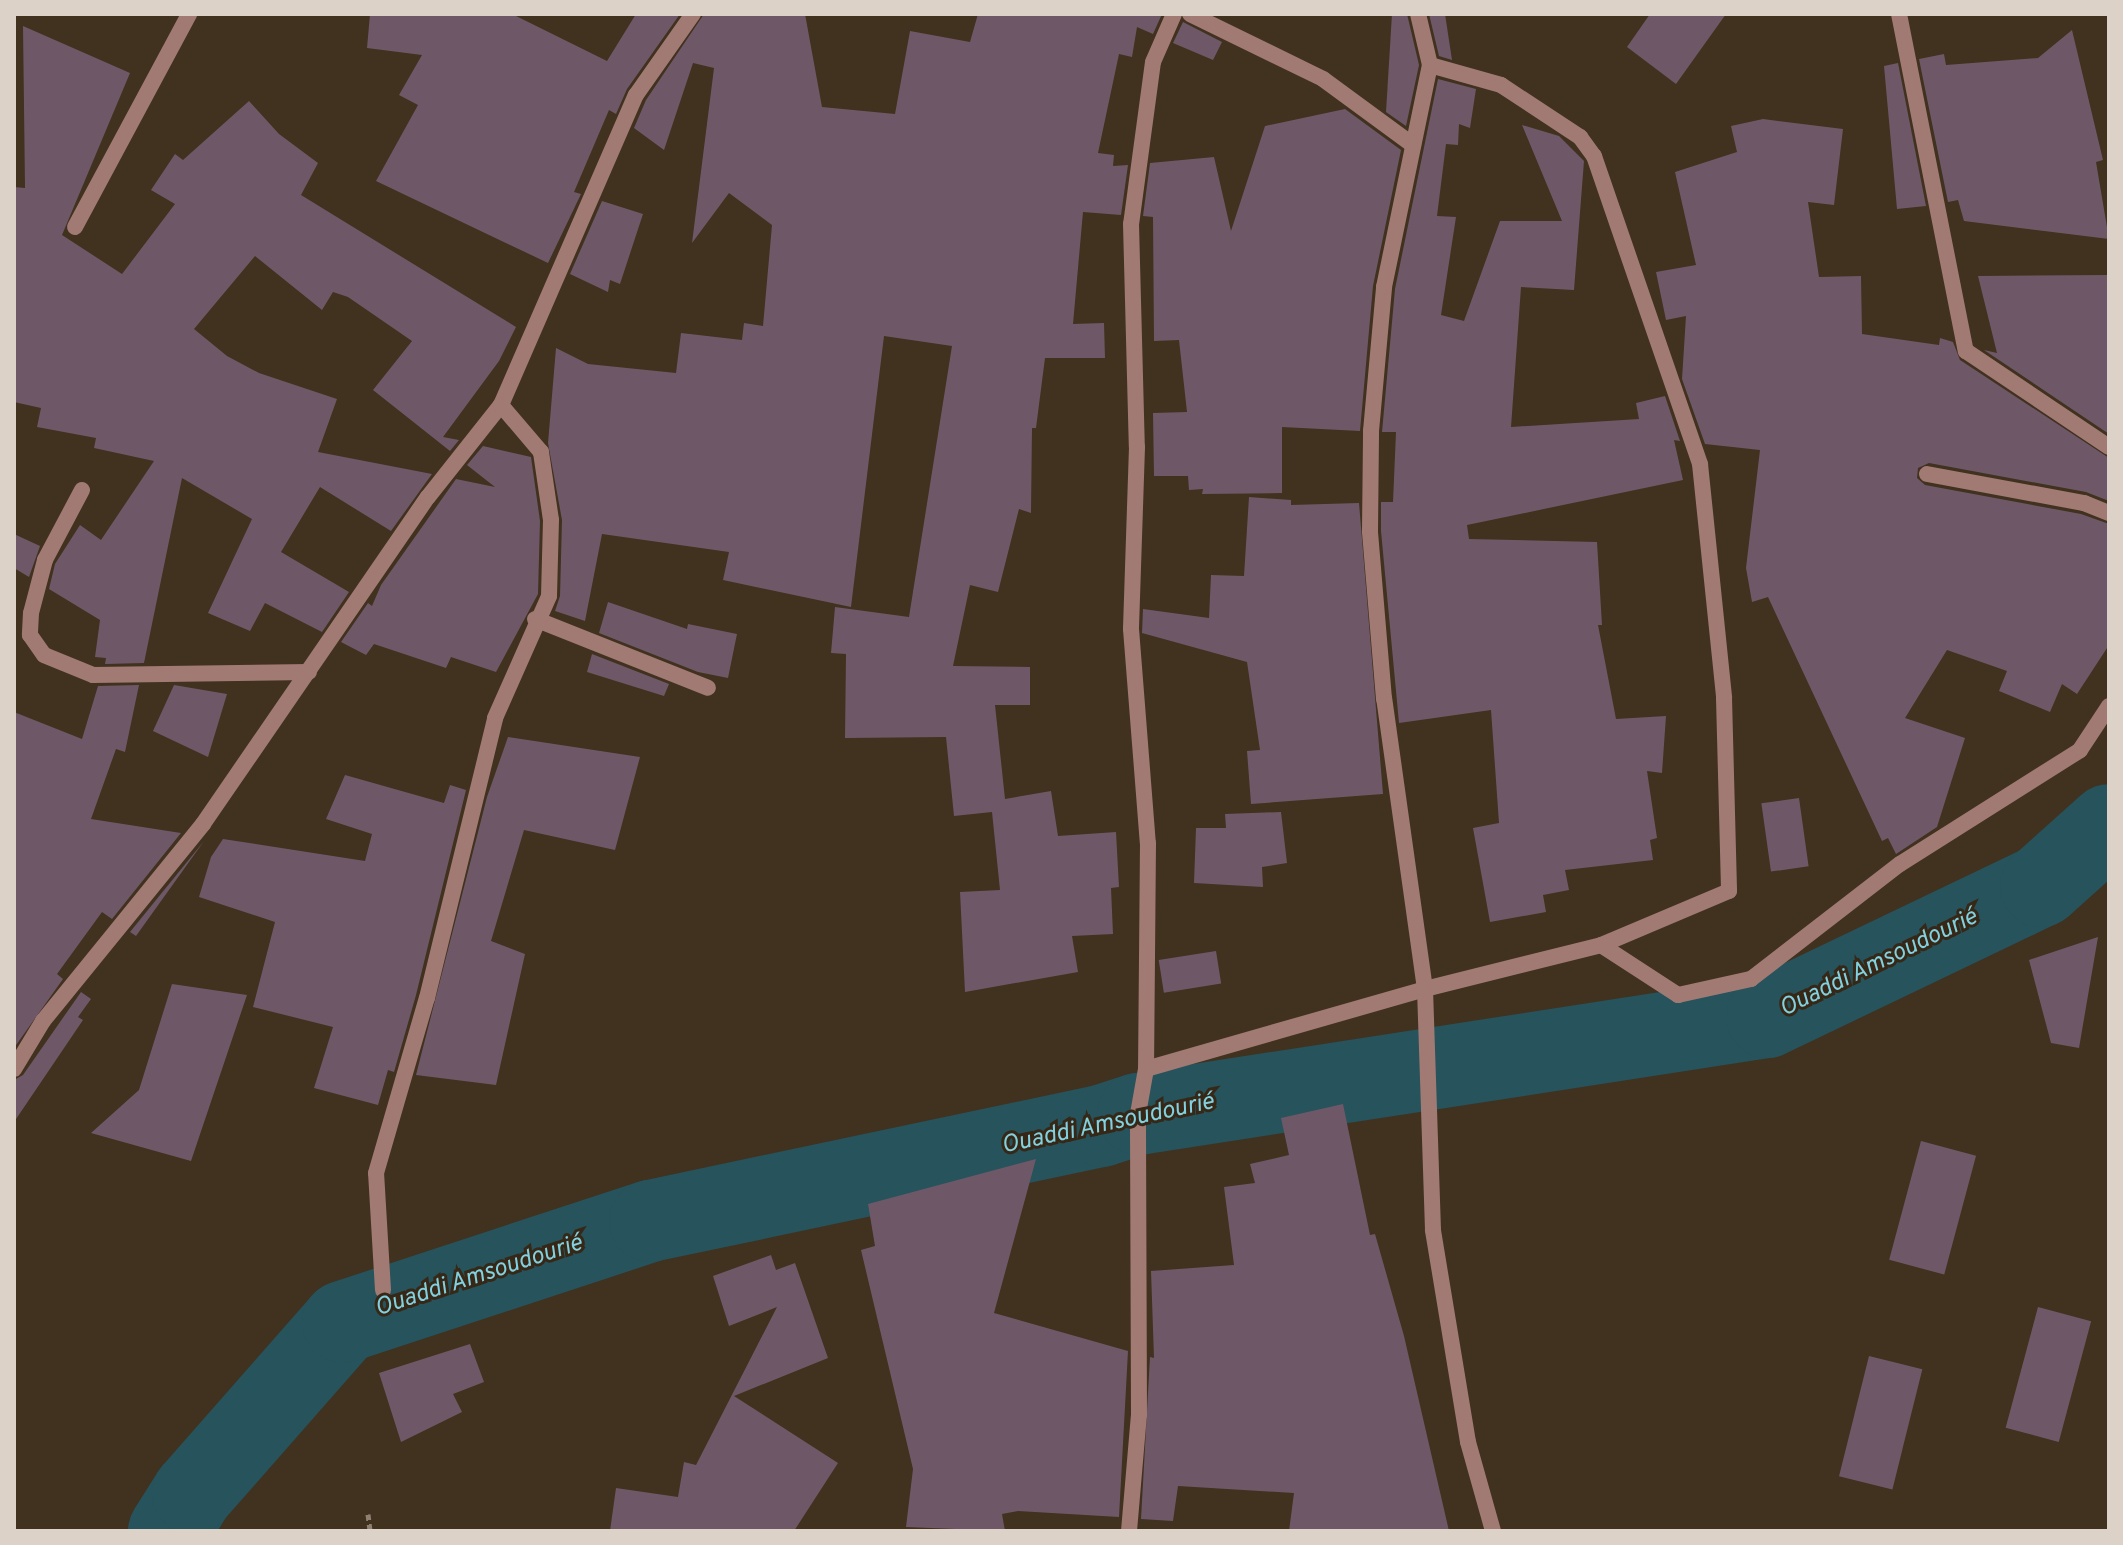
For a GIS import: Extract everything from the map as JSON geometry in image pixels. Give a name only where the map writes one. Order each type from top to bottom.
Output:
[{"type":"street","points":[[75,227],[189,14]]},
{"type":"street","points":[[14,1069],[43,1021],[203,824],[428,497],[501,405],[636,95],[693,14]]},
{"type":"street","points":[[1129,1531],[1139,1415],[1138,1114],[1146,1069],[1148,843],[1131,629],[1137,447],[1131,224],[1153,62],[1174,14]]},
{"type":"street","points":[[1190,14],[1323,79],[1413,145]]},
{"type":"street","points":[[1418,14],[1430,65],[1384,287],[1371,431],[1370,531],[1384,699],[1425,989],[1433,1230],[1468,1442],[1493,1531]]},
{"type":"street","points":[[1899,14],[1966,351],[2109,447]]},
{"type":"street","points":[[1146,1069],[1425,989],[1601,945],[1729,891],[1724,698],[1700,464],[1594,156],[1580,137],[1501,85],[1430,65]]},
{"type":"street","points":[[383,1290],[376,1173],[427,998],[495,718],[535,619],[549,596],[551,560],[541,452],[501,405]]},
{"type":"street","points":[[1927,474],[2084,503],[2109,513]]},
{"type":"street","points":[[82,490],[45,560],[31,613],[30,635],[44,655],[93,675],[309,672]]},
{"type":"street","points":[[535,619],[708,688]]},
{"type":"street","points":[[1601,945],[1678,995],[1751,979],[1900,864],[2080,750],[2109,706]]},
{"type":"path","points":[[368,1514],[370,1531]]},
{"type":"building","points":[[370,14],[512,14],[607,61],[636,14],[680,14],[627,89],[616,114],[609,110],[574,192],[581,194],[548,263],[376,181],[418,105],[399,95],[422,55],[367,48]]},
{"type":"building","points":[[704,14],[805,14],[822,107],[895,114],[910,31],[970,42],[978,14],[1162,14],[1153,34],[1137,27],[1132,57],[1119,54],[1098,153],[1114,155],[1113,166],[1128,165],[1121,215],[1083,212],[1073,324],[1104,323],[1105,358],[1045,358],[1036,428],[1032,428],[1031,513],[1019,509],[998,592],[970,585],[953,666],[1030,667],[1030,705],[995,705],[1005,799],[1051,791],[1058,836],[1116,832],[1119,887],[1111,888],[1113,934],[1072,936],[1078,972],[965,992],[960,892],[1000,890],[992,812],[954,816],[946,737],[845,738],[846,654],[831,653],[835,607],[909,617],[952,346],[884,336],[851,607],[723,580],[729,552],[602,534],[585,621],[555,611],[560,596],[562,520],[548,443],[556,348],[588,364],[676,373],[681,333],[742,340],[744,323],[763,326],[772,225],[729,193],[692,243],[714,68],[693,63],[664,150],[634,128],[646,100]]},
{"type":"building","points":[[1392,14],[1407,14],[1419,65],[1406,126],[1386,112]]},
{"type":"building","points":[[1429,14],[1445,14],[1452,60],[1439,56]]},
{"type":"building","points":[[1650,14],[1726,14],[1676,84],[1627,47]]},
{"type":"building","points":[[1183,22],[1222,42],[1213,60],[1173,43]]},
{"type":"building","points":[[23,26],[130,73],[62,235],[122,274],[175,204],[151,190],[175,154],[183,160],[249,101],[279,134],[318,163],[301,195],[516,327],[499,361],[443,437],[459,440],[450,451],[373,390],[412,341],[348,297],[333,292],[322,310],[255,256],[194,329],[227,356],[259,373],[337,399],[318,452],[432,474],[391,531],[320,487],[281,552],[349,592],[322,632],[265,603],[250,631],[208,613],[252,519],[182,478],[144,663],[105,664],[106,658],[95,657],[100,620],[49,589],[55,564],[80,525],[101,540],[154,461],[94,448],[96,438],[37,427],[41,408],[14,402],[14,187],[25,188]]},
{"type":"building","points":[[2072,30],[2103,160],[2096,162],[2109,239],[1964,221],[1958,200],[1948,202],[1919,59],[1944,54],[1946,65],[2038,58]]},
{"type":"building","points":[[1898,63],[1926,206],[1897,209],[1884,66]]},
{"type":"building","points":[[1438,79],[1476,89],[1470,128],[1459,124],[1458,145],[1446,144],[1437,216],[1456,217],[1441,315],[1464,321],[1500,221],[1562,221],[1522,125],[1559,136],[1584,161],[1574,290],[1521,287],[1511,427],[1639,419],[1636,403],[1665,396],[1680,441],[1674,440],[1683,480],[1467,525],[1469,539],[1597,542],[1602,625],[1598,625],[1616,719],[1666,716],[1662,773],[1647,771],[1657,838],[1650,840],[1653,860],[1565,870],[1569,890],[1543,895],[1546,912],[1490,922],[1473,828],[1499,823],[1491,710],[1399,723],[1381,531],[1381,502],[1393,502],[1396,432],[1382,432],[1395,289]]},
{"type":"building","points":[[1345,109],[1401,150],[1373,286],[1360,431],[1282,427],[1282,493],[1202,494],[1203,489],[1189,490],[1188,476],[1154,476],[1153,413],[1187,412],[1179,340],[1154,341],[1153,217],[1143,216],[1150,163],[1214,157],[1231,231],[1265,126]]},
{"type":"building","points":[[1763,119],[1843,129],[1834,205],[1808,202],[1819,277],[1861,276],[1862,334],[1939,345],[1940,338],[1953,342],[1960,360],[2109,458],[2109,501],[2086,492],[1929,463],[1918,468],[1917,478],[1925,485],[2081,514],[2109,524],[2109,645],[2077,694],[2062,684],[2050,712],[1999,691],[2007,671],[1947,650],[1905,718],[1965,738],[1937,827],[1896,854],[1888,838],[1882,841],[1768,597],[1752,602],[1746,568],[1760,450],[1705,444],[1682,379],[1686,316],[1666,320],[1656,272],[1696,265],[1675,172],[1737,152],[1731,126]]},
{"type":"building","points":[[602,201],[643,214],[620,284],[610,280],[608,292],[570,274]]},
{"type":"building","points":[[2109,275],[2109,434],[1984,350],[1997,353],[1978,276]]},
{"type":"building","points":[[483,446],[531,457],[540,521],[538,594],[496,672],[451,657],[446,668],[374,644],[366,655],[341,642],[368,603],[372,606],[381,585],[456,479],[495,487],[467,465]]},
{"type":"building","points":[[1249,497],[1291,500],[1291,505],[1359,503],[1383,794],[1251,804],[1247,751],[1260,750],[1247,662],[1142,633],[1143,609],[1209,618],[1211,575],[1244,576]]},
{"type":"building","points":[[14,534],[40,546],[29,577],[14,568]]},
{"type":"building","points":[[608,602],[687,629],[688,624],[737,634],[728,678],[698,672],[599,633]]},
{"type":"building","points":[[592,654],[669,684],[664,696],[587,672]]},
{"type":"building","points":[[139,685],[125,752],[116,749],[91,819],[181,833],[112,919],[102,912],[57,974],[63,979],[14,1048],[14,712],[82,739],[98,686]]},
{"type":"building","points":[[174,685],[227,694],[208,757],[153,731]]},
{"type":"building","points":[[508,737],[640,757],[615,850],[524,830],[491,941],[525,954],[496,1085],[416,1075],[487,797]]},
{"type":"building","points":[[345,775],[444,803],[450,785],[466,790],[416,995],[394,1072],[388,1070],[378,1105],[314,1088],[333,1027],[253,1007],[275,922],[199,897],[211,857],[223,839],[365,861],[372,834],[326,819]]},
{"type":"building","points":[[1799,798],[1809,866],[1771,872],[1761,803]]},
{"type":"building","points":[[1281,812],[1287,863],[1262,867],[1263,887],[1194,883],[1196,828],[1226,828],[1225,814]]},
{"type":"building","points":[[204,841],[136,936],[130,932]]},
{"type":"building","points":[[2098,937],[2079,1048],[2051,1043],[2029,960]]},
{"type":"building","points":[[1216,951],[1221,984],[1164,993],[1159,960]]},
{"type":"building","points":[[172,984],[247,995],[191,1161],[91,1133],[139,1090]]},
{"type":"building","points":[[81,992],[91,999],[78,1017],[83,1020],[14,1122],[14,1080],[23,1075]]},
{"type":"building","points":[[1343,1104],[1370,1235],[1375,1234],[1404,1336],[1449,1531],[1289,1531],[1294,1493],[1178,1486],[1173,1521],[1141,1519],[1150,1357],[1154,1358],[1151,1271],[1234,1265],[1224,1187],[1255,1183],[1250,1164],[1289,1155],[1281,1118]]},
{"type":"building","points":[[1921,1141],[1976,1156],[1944,1275],[1889,1260]]},
{"type":"building","points":[[1036,1159],[994,1313],[1128,1351],[1119,1517],[1018,1511],[1002,1514],[1005,1531],[906,1527],[913,1469],[861,1250],[875,1246],[868,1204]]},
{"type":"building","points":[[771,1255],[776,1270],[795,1263],[828,1358],[734,1396],[838,1463],[794,1531],[610,1531],[616,1488],[678,1497],[684,1462],[696,1465],[777,1307],[729,1326],[713,1276]]},
{"type":"building","points":[[2038,1307],[2091,1321],[2059,1442],[2006,1428]]},
{"type":"building","points":[[470,1344],[484,1382],[453,1394],[462,1412],[401,1442],[379,1373]]},
{"type":"building","points":[[1869,1356],[1922,1369],[1892,1490],[1839,1476]]},
{"type":"waterway","name":"Ouaddi Amsoudourié","points":[[169,1531],[193,1493],[343,1322],[650,1221],[1101,1126],[1138,1114],[1767,1017],[2041,886],[2109,825]]}]
